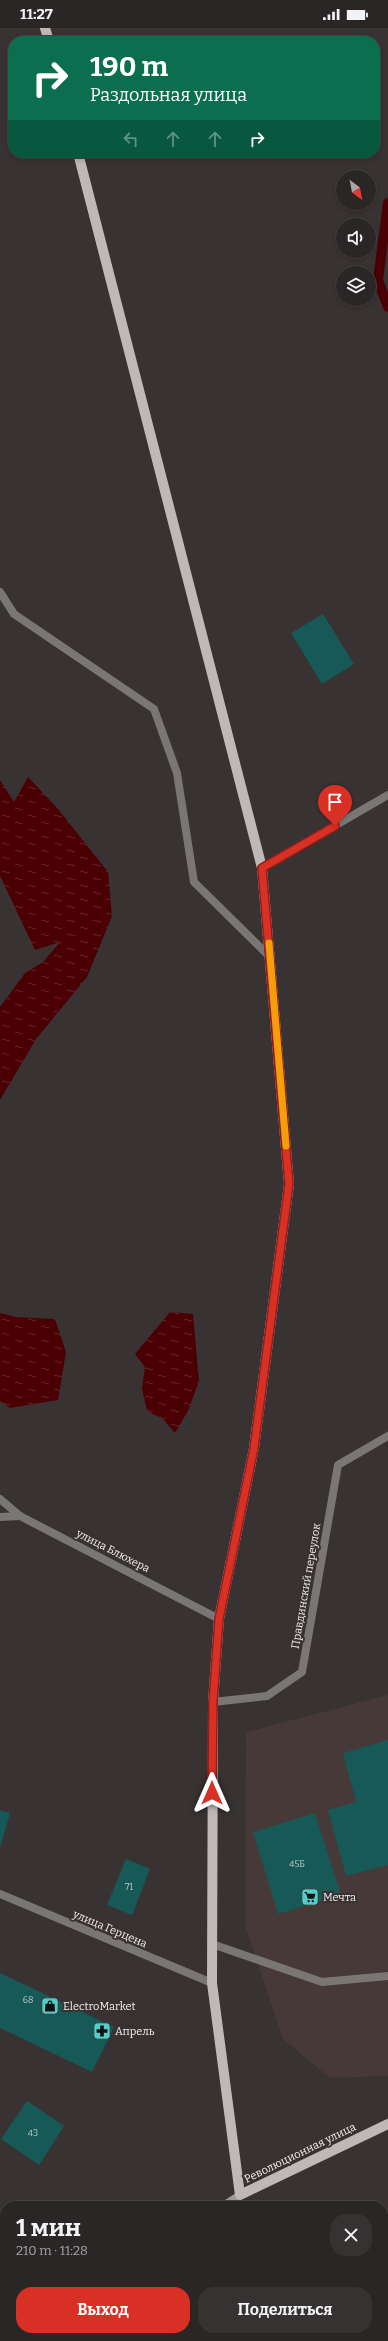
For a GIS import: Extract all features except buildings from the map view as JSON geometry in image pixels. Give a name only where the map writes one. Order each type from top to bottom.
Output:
[{"type":"main road","points":[[79,158],[262,868],[289,1184],[254,1448],[219,1619],[213,1702],[212,1983],[240,2195]]},
{"type":"main road","name":"Революционная улица","points":[[231,2201],[240,2195],[388,2124]]},
{"type":"street","points":[[0,592],[14,614],[154,708],[177,773],[194,882],[270,957]]},
{"type":"street","points":[[262,868],[388,795]]},
{"type":"street","name":"Правдинский переулок","points":[[213,1702],[267,1696],[302,1672],[338,1465],[388,1436]]},
{"type":"street","name":"улица Блюхера","points":[[0,1499],[20,1516],[219,1619]]},
{"type":"street","points":[[0,1517],[20,1516]]},
{"type":"street","name":"улица Герцена","points":[[0,1894],[212,1983]]},
{"type":"street","points":[[212,1944],[322,1982],[388,1976]]},
{"type":"shaded area","points":[[388,1695],[388,2076],[330,2078],[283,2039],[245,1925],[246,1732]]},
{"type":"water","points":[[28,777],[58,809],[108,872],[112,916],[87,977],[36,1039],[0,1100],[0,1007],[25,973],[43,962],[60,942],[35,950],[0,876],[0,780],[14,802]]},
{"type":"water","points":[[170,1312],[193,1314],[199,1381],[188,1411],[175,1433],[163,1419],[147,1411],[142,1388],[145,1367],[135,1354]]},
{"type":"water","points":[[0,1313],[16,1317],[55,1319],[66,1352],[58,1400],[10,1408],[0,1401]]},
{"type":"waterway","points":[[388,203],[378,280],[388,307]]},
{"type":"slow traffic","points":[[269,943],[286,1146]]},
{"type":"place","name":"Мечта","points":[[310,1897]]},
{"type":"place","name":"ElectroMarket","points":[[50,2006]]},
{"type":"place","name":"Апрель","points":[[102,2031]]},
{"type":"route","points":[[212,1793],[213,1702],[219,1619],[254,1448],[289,1184],[262,868],[335,826]]}]
